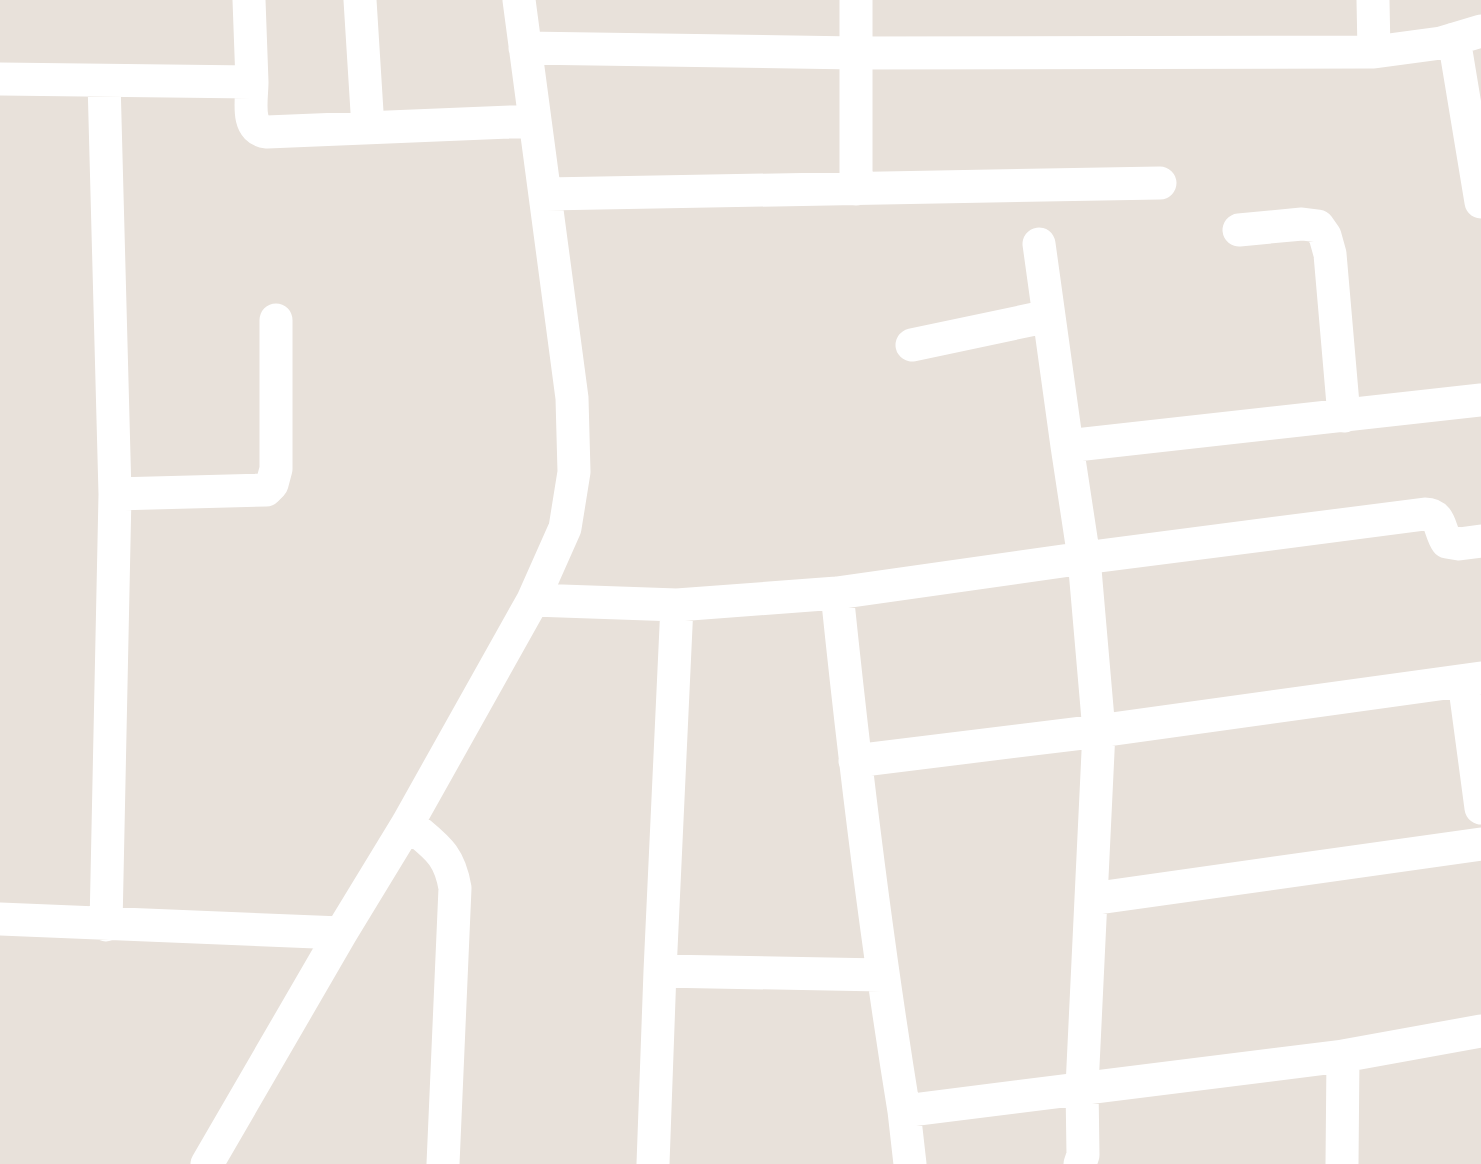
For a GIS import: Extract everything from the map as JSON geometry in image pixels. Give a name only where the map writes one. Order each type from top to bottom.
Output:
[{"type":"street","points":[[249,0],[252,118],[254,128],[260,132],[534,121]]},
{"type":"street","points":[[360,0],[368,128]]},
{"type":"street","points":[[207,1164],[341,933],[408,823],[533,600],[565,528],[574,471],[572,398],[519,0]]},
{"type":"street","points":[[856,0],[856,189]]},
{"type":"street","points":[[1373,0],[1374,52]]},
{"type":"street","points":[[525,48],[856,53],[1374,52],[1407,48],[1468,35],[1481,202]]},
{"type":"street","points":[[0,79],[252,82]]},
{"type":"street","points":[[104,81],[115,494],[106,924]]},
{"type":"street","points":[[546,194],[1160,183]]},
{"type":"street","points":[[1239,230],[1302,225],[1318,226],[1325,236],[1330,254],[1344,416]]},
{"type":"street","points":[[1039,244],[1084,558],[1099,731],[1082,1087],[1083,1155],[1080,1164]]},
{"type":"street","points":[[912,345],[1049,316]]},
{"type":"street","points":[[115,494],[266,490],[273,484],[276,469],[276,320]]},
{"type":"street","points":[[1067,446],[1481,400]]},
{"type":"street","points":[[533,600],[677,605],[837,593],[1425,514],[1432,514],[1437,518],[1447,542],[1459,544],[1481,541]]},
{"type":"street","points":[[837,593],[882,975],[904,1111],[910,1164]]},
{"type":"street","points":[[653,1164],[677,605]]},
{"type":"street","points":[[855,761],[1099,731],[1473,679],[1481,808]]},
{"type":"street","points":[[408,823],[442,852],[452,869],[455,888],[443,1164]]},
{"type":"street","points":[[1091,899],[1481,844]]},
{"type":"street","points":[[0,919],[341,933]]},
{"type":"street","points":[[660,971],[882,975]]},
{"type":"street","points":[[904,1111],[1343,1056],[1481,1031]]},
{"type":"street","points":[[1342,1164],[1343,1056]]}]
